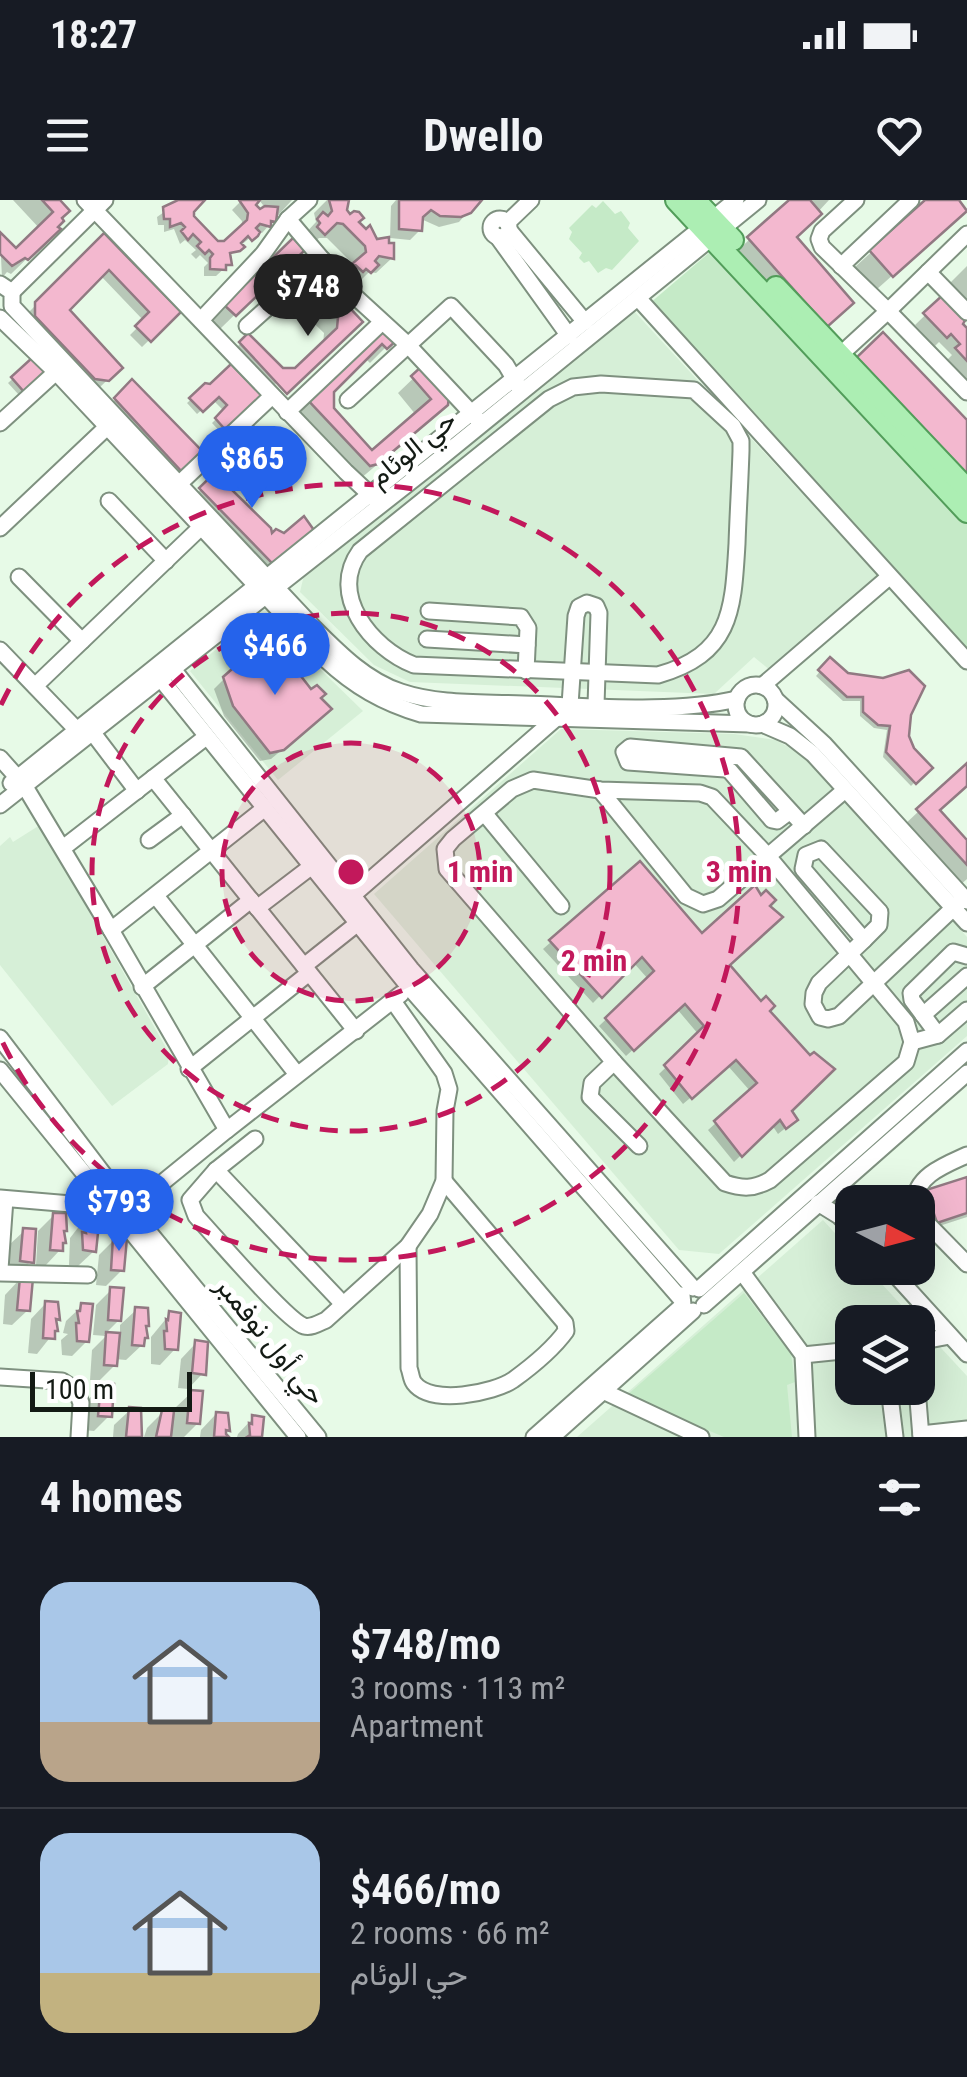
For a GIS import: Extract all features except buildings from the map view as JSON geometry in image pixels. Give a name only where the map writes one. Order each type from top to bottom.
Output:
[{"type":"main road","points":[[676,200],[712,228],[840,354],[967,490]]},
{"type":"main road","points":[[695,200],[712,228],[967,512]]},
{"type":"street","points":[[201,320],[309,200]]},
{"type":"street","points":[[504,230],[531,200]]},
{"type":"street","name":"حي الوئام","points":[[518,385],[638,298],[736,200]]},
{"type":"street","name":"حي الوئام","points":[[0,792],[21,780],[377,500],[518,385],[585,322],[712,228],[758,200]]},
{"type":"street","points":[[856,200],[822,231],[818,239],[822,248],[967,392]]},
{"type":"street","points":[[841,266],[911,200]]},
{"type":"street","points":[[5,303],[95,203],[287,412],[377,500]]},
{"type":"street","points":[[288,219],[381,322],[407,344],[477,419]]},
{"type":"street","points":[[504,230],[585,322]]},
{"type":"street","points":[[504,230],[570,336]]},
{"type":"street","points":[[840,354],[967,234]]},
{"type":"street","points":[[247,326],[322,259]]},
{"type":"street","points":[[928,272],[967,312]]},
{"type":"street","points":[[638,298],[967,661]]},
{"type":"street","points":[[5,303],[56,372],[200,528],[338,652],[398,692],[424,699],[570,706],[714,704],[737,699],[750,686],[762,686],[889,577]]},
{"type":"street","points":[[5,303],[180,484],[345,677],[393,706],[421,714],[756,724],[772,716],[775,699]]},
{"type":"street","points":[[348,400],[451,306],[506,365],[518,385]]},
{"type":"street","points":[[287,412],[381,322]]},
{"type":"street","points":[[0,424],[56,372]]},
{"type":"street","points":[[602,384],[691,389],[732,426],[741,441],[734,600],[715,642],[682,668],[658,675],[440,667],[414,665],[399,658],[356,614],[349,601],[348,578],[360,551],[565,390],[602,384]]},
{"type":"street","points":[[180,484],[272,396]]},
{"type":"street","points":[[0,528],[108,426]]},
{"type":"street","points":[[109,501],[166,562]]},
{"type":"street","points":[[34,686],[200,528]]},
{"type":"street","points":[[19,577],[82,642]]},
{"type":"street","points":[[570,706],[576,616],[578,607],[587,603],[596,606],[599,614],[596,706]]},
{"type":"street","points":[[429,611],[521,617],[528,628],[526,671]]},
{"type":"street","points":[[440,667],[434,640],[527,645]]},
{"type":"street","points":[[0,650],[84,731],[137,790]]},
{"type":"street","points":[[163,669],[206,737],[358,923],[692,1300]]},
{"type":"street","points":[[163,669],[353,896],[414,982]]},
{"type":"street","points":[[762,686],[824,744],[961,902],[967,923]]},
{"type":"street","points":[[737,699],[737,711],[756,724],[790,736],[814,754],[845,790],[961,902]]},
{"type":"street","points":[[353,896],[554,720]]},
{"type":"street","points":[[63,848],[206,737]]},
{"type":"street","points":[[789,812],[777,821],[772,820],[724,768],[628,762],[624,752],[630,747],[741,757],[804,826]]},
{"type":"street","points":[[0,758],[21,780],[63,848],[227,1130]]},
{"type":"street","points":[[153,778],[356,1030]]},
{"type":"street","name":"حي الوئام","points":[[0,806],[21,780]]},
{"type":"street","points":[[533,780],[600,790],[712,796],[767,855],[906,1022],[912,1042],[909,1056],[901,1068],[770,1180],[742,1188],[725,1183],[614,1062],[448,869],[445,849],[485,814],[512,789],[533,780]]},
{"type":"street","points":[[600,790],[692,902],[703,904],[718,899],[845,790]]},
{"type":"street","points":[[111,930],[266,808]]},
{"type":"street","points":[[485,814],[561,906]]},
{"type":"street","points":[[149,840],[183,815]]},
{"type":"street","points":[[864,940],[803,869],[803,859],[814,850],[828,854],[878,908],[879,925],[864,940],[849,954],[816,988],[813,1004],[817,1014],[828,1019],[839,1016],[961,902]]},
{"type":"street","points":[[142,987],[312,866]]},
{"type":"street","points":[[156,896],[296,1073]]},
{"type":"street","points":[[189,1069],[254,1019],[358,923]]},
{"type":"street","points":[[938,1034],[912,1000],[913,988],[953,952],[967,956]]},
{"type":"street","points":[[923,1015],[967,976]]},
{"type":"street","points":[[88,1276],[0,1271],[3,1199],[130,1209],[414,982]]},
{"type":"street","points":[[255,1139],[216,1170],[190,1200],[196,1216],[284,1310],[302,1326],[313,1326],[326,1320],[408,1246],[430,1214],[444,1181],[445,1110],[450,1089],[444,1072],[393,1001]]},
{"type":"street","points":[[912,1042],[938,1034],[967,1010]]},
{"type":"street","name":"حي أول نوفمبر","points":[[0,1038],[130,1209],[318,1437]]},
{"type":"street","points":[[552,1437],[692,1300],[967,1052]]},
{"type":"street","points":[[614,1062],[592,1083],[590,1097],[639,1146]]},
{"type":"street","name":"حي أول نوفمبر","points":[[0,1070],[298,1437]]},
{"type":"street","points":[[692,1300],[742,1272],[967,1073]]},
{"type":"street","points":[[919,1185],[945,1165],[967,1156]]},
{"type":"street","points":[[216,1170],[343,1304]]},
{"type":"street","points":[[408,1246],[409,1368],[414,1383],[423,1389],[448,1396],[484,1393],[510,1382],[566,1331],[565,1323],[444,1181]]},
{"type":"street","points":[[824,1198],[835,1211]]},
{"type":"street","points":[[935,1231],[967,1264]]},
{"type":"street","points":[[742,1272],[804,1355],[807,1437]]},
{"type":"street","points":[[904,1285],[967,1354]]},
{"type":"street","points":[[935,1339],[950,1336]]},
{"type":"street","points":[[804,1355],[835,1352]]},
{"type":"street","points":[[0,1378],[62,1382],[76,1390],[81,1403],[78,1437]]},
{"type":"street","points":[[534,1437],[601,1387]]},
{"type":"street","points":[[601,1387],[701,1437]]},
{"type":"street","points":[[890,1405],[895,1437]]},
{"type":"street","points":[[918,1405],[921,1436],[967,1429]]},
{"type":"shaded area","points":[[603,201],[615,214],[621,211],[639,241],[612,270],[606,268],[598,273],[589,261],[584,263],[579,258],[582,253],[569,239],[569,228],[592,205],[596,208]]},
{"type":"shaded area","points":[[717,246],[967,521],[967,665],[649,304]]},
{"type":"shaded area","points":[[633,310],[877,575],[771,671],[754,657],[714,694],[410,682],[374,665],[300,592],[304,575]]},
{"type":"shaded area","points":[[258,624],[278,628],[363,711],[278,780],[190,671],[242,628]]},
{"type":"shaded area","points":[[561,729],[734,734],[776,740],[809,759],[967,937],[967,1036],[719,1254],[679,1250],[374,894]]},
{"type":"shaded area","points":[[40,825],[169,1053],[168,1064],[112,1106],[0,965],[0,846],[10,837],[13,842]]},
{"type":"shaded area","points":[[823,1220],[835,1233],[835,1285],[883,1285],[901,1305],[835,1305],[835,1405],[935,1405],[935,1341],[967,1376],[967,1437],[577,1437]]},
{"type":"shaded area","points":[[744,1293],[791,1354],[795,1382],[787,1385],[792,1437],[724,1437],[626,1396]]}]
